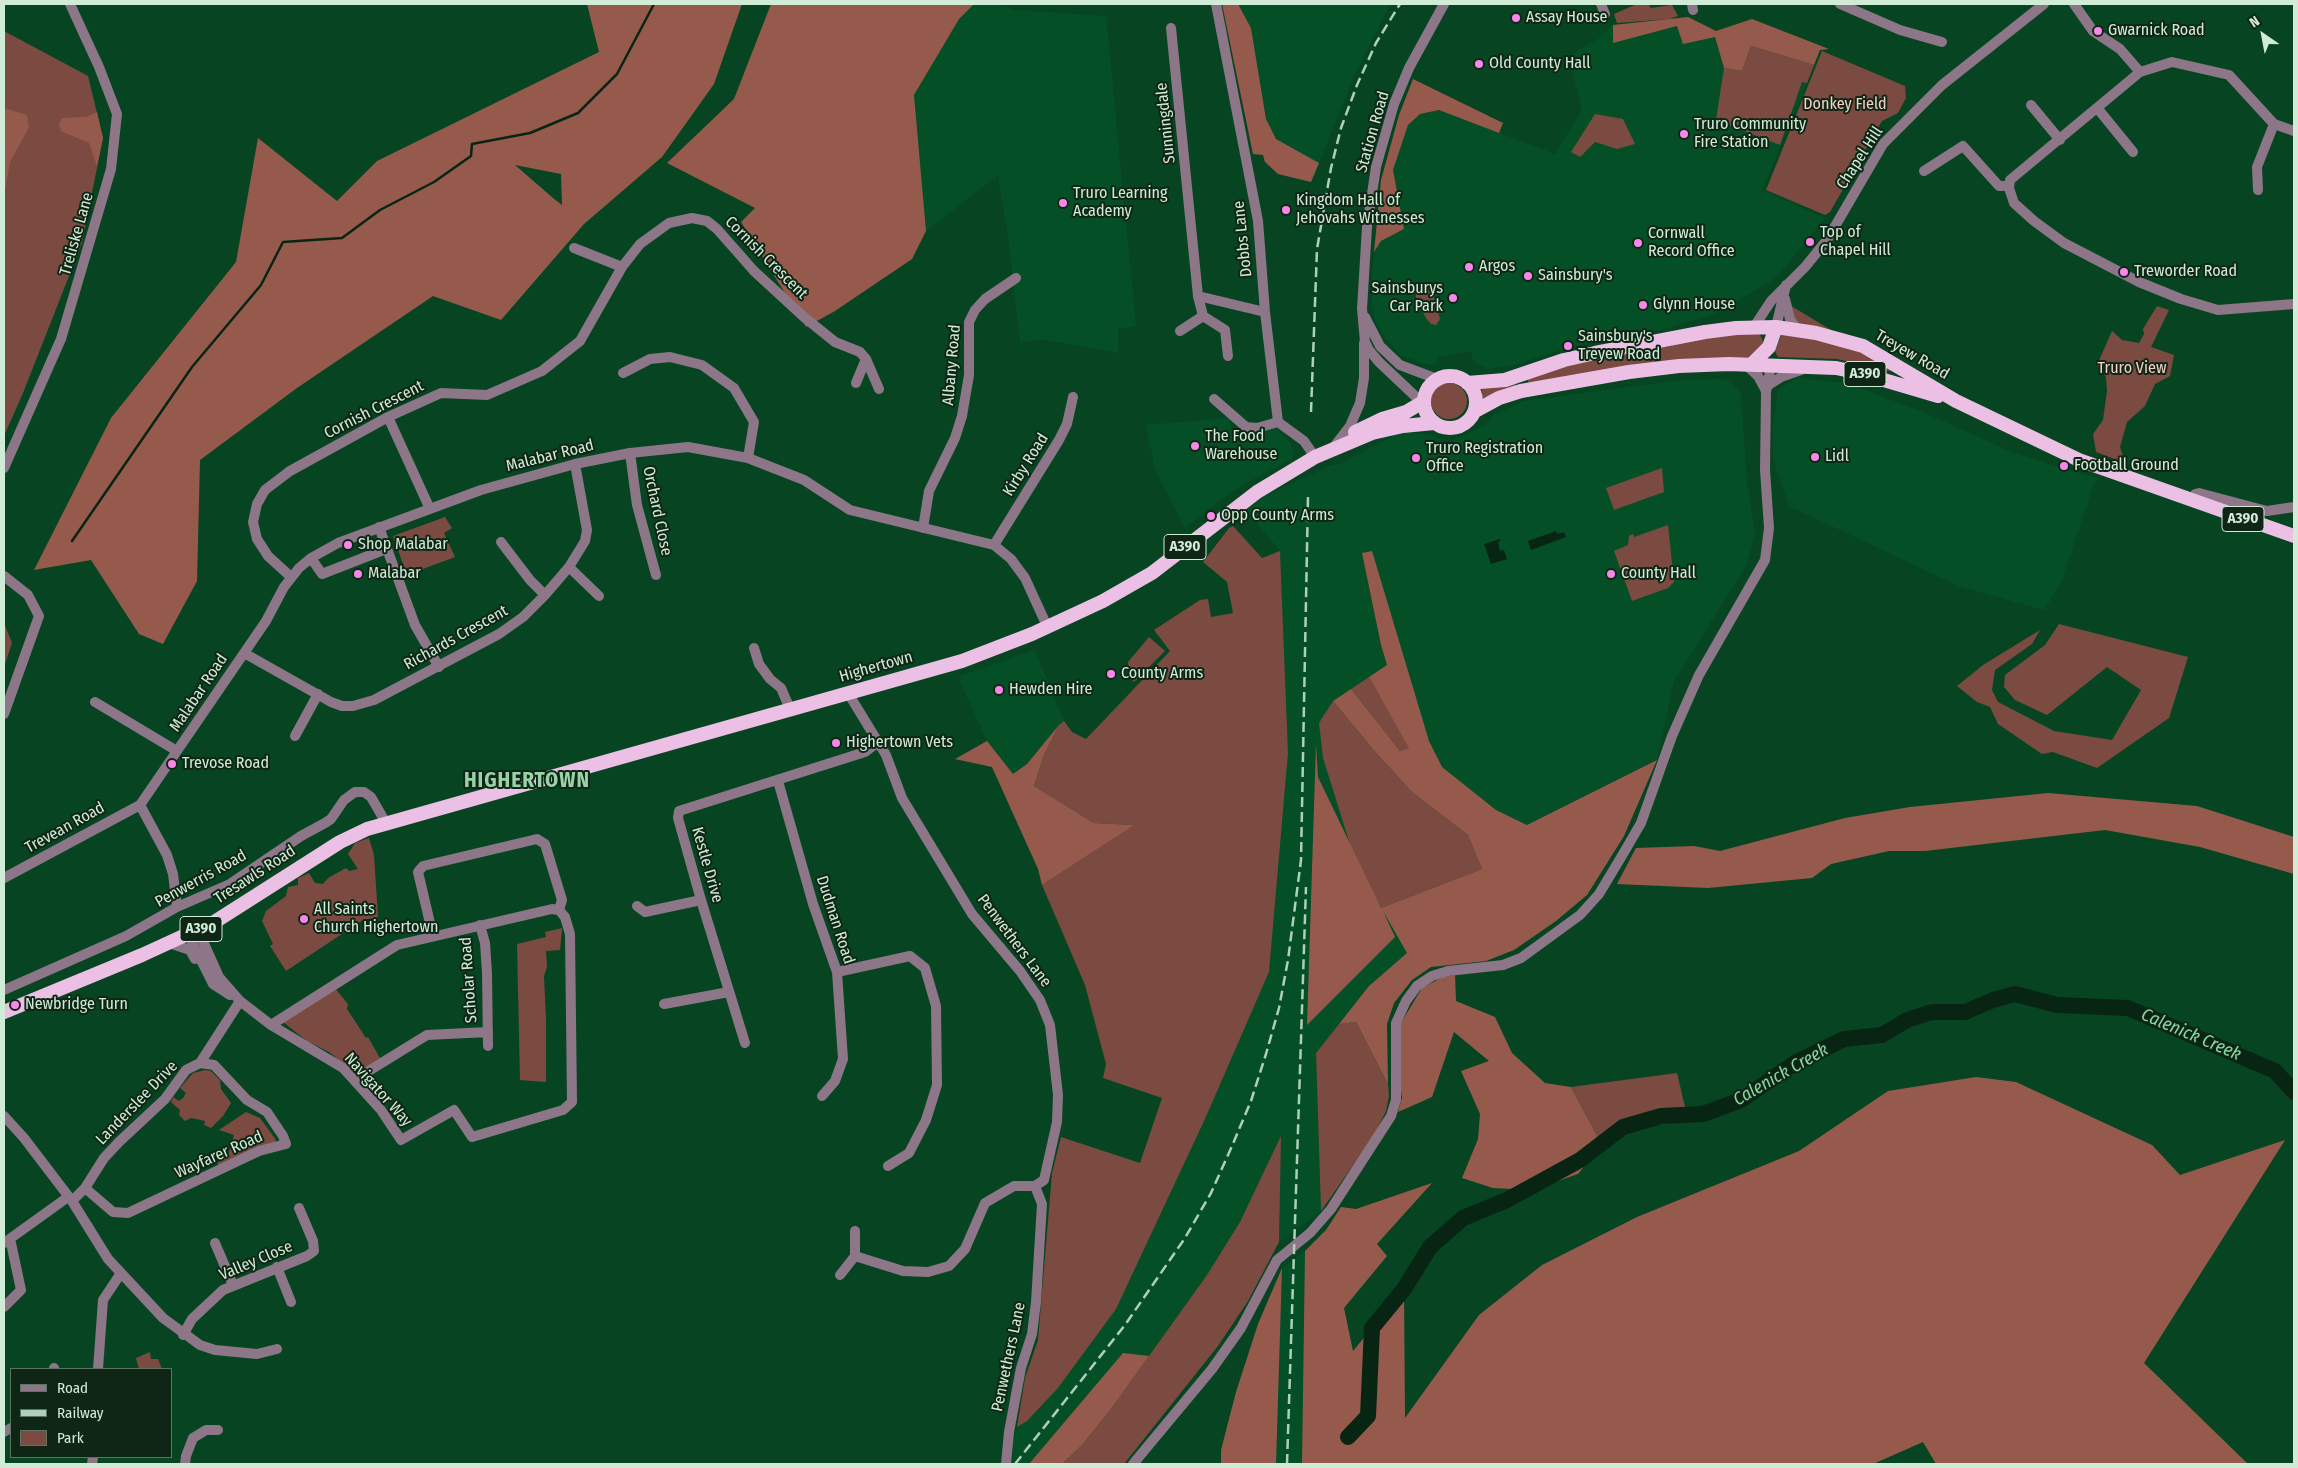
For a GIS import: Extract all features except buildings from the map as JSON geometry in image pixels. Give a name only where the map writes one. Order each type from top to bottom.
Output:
[{"type":"highway","name":"Treyew Road","points":[[1467,383],[1505,380],[1564,360],[1595,352],[1705,332],[1754,328],[1796,330],[1863,346],[1956,401],[2079,460],[2193,500]]},
{"type":"highway","points":[[1771,366],[1769,347],[1776,328]]},
{"type":"highway","points":[[1748,364],[1769,347]]},
{"type":"highway","name":"Treyew Road","points":[[1475,411],[1508,395],[1540,388],[1679,366],[1748,364],[1836,368],[1860,373],[1956,401]]},
{"type":"highway","points":[[1455,377],[1467,383],[1476,397],[1475,411],[1468,420],[1459,426],[1445,428],[1434,423],[1424,410],[1423,401],[1428,388],[1437,380],[1455,377]]},
{"type":"highway","name":"Highertown","points":[[1333,448],[1368,424],[1406,412],[1423,401]]},
{"type":"highway","name":"Highertown","points":[[386,823],[962,661],[1103,601],[1152,573],[1257,492],[1315,457],[1333,448],[1389,428],[1434,423]]},
{"type":"highway","name":"A390","points":[[2193,500],[2294,536]]},
{"type":"highway","name":"Tresawls Road","points":[[4,1012],[193,932],[241,907],[340,842],[386,823]]},
{"type":"street","name":"Treliske Lane","points":[[4,468],[61,339],[111,168],[117,114],[99,67],[70,4]]},
{"type":"street","name":"Dobbs Lane","points":[[1216,4],[1258,221],[1265,312],[1278,422]]},
{"type":"street","name":"Station Road","points":[[1333,448],[1350,426],[1360,403],[1364,378],[1362,308],[1368,219],[1376,167],[1394,104],[1409,68],[1444,4]]},
{"type":"street","points":[[1840,4],[1900,30],[1942,42]]},
{"type":"street","name":"Chapel Hill","points":[[1754,328],[1771,301],[1827,240],[1872,160],[1897,129],[1942,85],[2044,4]]},
{"type":"street","points":[[2074,4],[2093,31],[2120,49],[2140,72]]},
{"type":"street","name":"Sunningdale","points":[[1171,28],[1198,296],[1203,316]]},
{"type":"street","points":[[2294,132],[2274,124],[2230,76],[2172,62],[2140,72],[2098,109],[2010,180],[2009,186],[2010,196],[2014,203],[2034,221],[2064,243],[2131,277],[2181,299],[2218,310],[2294,304]]},
{"type":"street","points":[[2031,105],[2060,140]]},
{"type":"street","points":[[2098,109],[2133,152]]},
{"type":"street","points":[[2258,190],[2257,167],[2274,124]]},
{"type":"street","points":[[1924,170],[1963,146],[1999,186],[2009,186]]},
{"type":"street","name":"Cornish Crescent","points":[[291,577],[268,556],[257,539],[253,522],[257,504],[265,490],[290,471],[388,417],[441,393],[487,396],[542,372],[580,342],[622,267],[640,244],[669,223],[692,218],[707,220],[718,229],[754,271],[804,318],[835,342],[860,352],[866,359]]},
{"type":"street","points":[[574,248],[622,267]]},
{"type":"street","name":"Albany Road","points":[[922,528],[929,491],[955,438],[962,416],[968,375],[969,322],[975,310],[985,299],[1016,278]]},
{"type":"street","points":[[1776,328],[1786,285]]},
{"type":"street","points":[[1198,296],[1265,312]]},
{"type":"street","points":[[1784,298],[1790,319],[1796,330]]},
{"type":"street","name":"Station Road","points":[[1362,308],[1374,338],[1388,354],[1407,369],[1437,380]]},
{"type":"street","points":[[1180,332],[1203,316],[1225,330],[1228,356]]},
{"type":"street","points":[[1364,342],[1379,362],[1415,396],[1423,401]]},
{"type":"street","points":[[623,373],[650,358],[670,357],[702,365],[734,388],[754,422],[748,458]]},
{"type":"street","points":[[856,383],[866,359]]},
{"type":"street","points":[[866,359],[879,389]]},
{"type":"street","points":[[1748,364],[1767,389]]},
{"type":"street","points":[[1133,1464],[1212,1369],[1240,1328],[1276,1260],[1310,1233],[1331,1209],[1387,1123],[1396,1100],[1396,1022],[1406,1001],[1417,986],[1432,976],[1448,970],[1503,965],[1521,958],[1580,916],[1599,894],[1623,854],[1641,823],[1672,736],[1699,675],[1764,560],[1769,528],[1765,470],[1767,389],[1771,366]]},
{"type":"street","points":[[1767,389],[1786,374],[1809,367]]},
{"type":"street","name":"Kirby Road","points":[[994,545],[1060,440],[1067,424],[1073,398]]},
{"type":"street","points":[[1214,399],[1246,427],[1257,428],[1278,422],[1304,441],[1315,457]]},
{"type":"street","points":[[388,417],[430,508]]},
{"type":"street","name":"Malabar Road","points":[[140,805],[244,653],[291,577],[310,558],[338,543],[378,527],[508,482],[575,464],[630,453],[688,447],[748,458],[804,480],[850,510],[994,545],[1011,558],[1025,578],[1048,626]]},
{"type":"street","name":"Orchard Close","points":[[630,453],[638,511],[656,575]]},
{"type":"street","name":"Richards Crescent","points":[[244,653],[342,706],[352,706],[374,700],[499,634],[523,617],[545,595],[570,567],[586,541],[587,530],[575,464]]},
{"type":"street","points":[[2193,500],[2195,494],[2199,493],[2258,510],[2278,511],[2294,507]]},
{"type":"street","points":[[378,527],[415,626],[439,667]]},
{"type":"street","points":[[501,542],[530,580],[545,595]]},
{"type":"street","points":[[310,558],[322,574],[386,548]]},
{"type":"street","points":[[570,567],[599,596]]},
{"type":"street","points":[[4,576],[28,595],[39,616],[4,714]]},
{"type":"street","points":[[754,648],[759,664],[770,679],[781,688],[790,709]]},
{"type":"street","name":"Penwethers Lane","points":[[848,693],[886,755],[902,798],[972,914],[1020,971],[1040,1000],[1050,1025],[1058,1096],[1058,1122],[1044,1180],[1036,1186],[1042,1204],[1036,1302],[1032,1334],[1022,1368],[1009,1432],[1006,1464]]},
{"type":"street","points":[[295,736],[318,694]]},
{"type":"street","points":[[94,702],[177,751]]},
{"type":"street","name":"Kestle Drive","points":[[745,1042],[701,900],[678,818],[679,811],[865,752],[878,742]]},
{"type":"street","name":"Dudman Road","points":[[778,781],[813,904],[837,972],[843,1058],[835,1081],[822,1096]]},
{"type":"street","name":"Penwerris Road","points":[[4,990],[126,936],[177,907],[230,884],[301,836],[331,819],[344,800],[355,792],[364,792],[372,797],[386,823]]},
{"type":"street","points":[[140,805],[167,855],[173,874],[177,907]]},
{"type":"street","name":"Trevean Road","points":[[4,878],[140,805]]},
{"type":"street","points":[[271,1025],[397,946],[480,925],[552,909],[558,910],[562,900],[545,844],[537,839],[423,866],[418,872],[433,936]]},
{"type":"street","points":[[637,906],[645,912],[701,900]]},
{"type":"street","name":"Navigator Way","points":[[193,932],[219,977],[240,1001],[271,1025],[330,1059],[354,1080],[381,1110],[401,1140],[454,1110],[472,1137],[555,1113],[572,1102],[570,934],[565,917],[558,910]]},
{"type":"street","name":"Scholar Road","points":[[480,925],[486,963],[488,1046]]},
{"type":"street","points":[[193,932],[213,984]]},
{"type":"street","points":[[169,943],[190,950],[200,968],[213,984],[240,1001]]},
{"type":"street","points":[[837,972],[910,956],[925,968],[936,1006],[937,1085],[926,1120],[908,1153],[888,1166]]},
{"type":"street","points":[[664,1004],[729,992]]},
{"type":"street","name":"Landerslee Drive","points":[[6,1241],[85,1188],[104,1158],[165,1099],[186,1070],[200,1063],[240,1001]]},
{"type":"street","name":"Scholar Road","points":[[354,1080],[427,1035],[488,1032]]},
{"type":"street","name":"Wayfarer Road","points":[[85,1188],[113,1212],[128,1213],[259,1151],[286,1144],[283,1136],[267,1112],[247,1100],[214,1065],[200,1063]]},
{"type":"street","points":[[4,1116],[24,1138],[70,1199],[108,1259],[163,1318],[183,1335],[200,1345],[215,1350],[257,1354],[277,1349]]},
{"type":"street","points":[[855,1256],[904,1271],[928,1272],[949,1266],[965,1249],[985,1203],[1014,1186],[1036,1186]]},
{"type":"street","name":"Valley Close","points":[[183,1335],[202,1308],[233,1284],[307,1256],[314,1250],[299,1208]]},
{"type":"street","points":[[840,1275],[855,1256],[855,1232]]},
{"type":"street","points":[[4,1308],[21,1290],[11,1243],[6,1241]]},
{"type":"street","points":[[215,1243],[233,1284]]},
{"type":"street","points":[[277,1266],[291,1302]]},
{"type":"street","points":[[98,1368],[102,1300],[121,1273]]},
{"type":"street","points":[[185,1464],[193,1438],[206,1430],[218,1430]]},
{"type":"shaded area","points":[[587,4],[742,4],[714,84],[662,157],[584,224],[501,320],[433,296],[297,388],[200,460],[197,581],[163,644],[139,634],[91,560],[34,570],[111,418],[236,262],[258,138],[337,201],[377,161],[599,52]],"holes":[[[515,165],[561,174],[562,205]]]},
{"type":"shaded area","points":[[771,4],[974,4],[959,19],[914,95],[926,231],[912,259],[835,311],[806,327],[741,222],[755,208],[667,163],[734,99]]},
{"type":"shaded area","name":"Truro Learning Academy","points":[[974,4],[1002,4],[1015,10],[1106,16],[1136,327],[1118,328],[1118,353],[1041,339],[1020,343],[1009,244],[998,175],[926,231],[914,95],[959,18]]},
{"type":"shaded area","points":[[1222,4],[1238,4],[1251,28],[1266,119],[1276,139],[1319,163],[1311,182],[1278,174],[1265,162],[1263,155],[1253,154]]},
{"type":"shaded area","points":[[1238,4],[1390,4],[1354,76],[1319,163],[1276,139],[1266,119],[1251,28]]},
{"type":"shaded area","points":[[1688,17],[1716,31],[1752,19],[1829,49],[1820,50],[1814,65],[1751,46],[1742,71],[1724,68],[1715,37],[1683,44],[1677,26],[1613,43],[1613,25]]},
{"type":"shaded area","points":[[1613,25],[1613,43],[1678,26],[1715,37],[1724,68],[1807,83],[1762,190],[1825,218],[1777,277],[1718,313],[1668,328],[1627,337],[1626,333],[1554,352],[1514,365],[1488,369],[1474,363],[1471,351],[1439,357],[1436,364],[1430,365],[1401,356],[1385,338],[1375,320],[1371,297],[1374,252],[1381,241],[1404,229],[1393,170],[1408,125],[1420,114],[1439,110],[1555,154],[1580,114],[1581,104],[1569,60],[1578,50],[1597,40]]},
{"type":"shaded area","points":[[1413,79],[1503,123],[1499,133],[1439,110],[1420,114],[1408,125],[1393,170],[1404,229],[1381,241],[1374,252],[1381,180],[1399,115]]},
{"type":"shaded area","points":[[4,108],[27,115],[29,127],[10,162],[5,190],[4,225]]},
{"type":"shaded area","points":[[97,112],[103,138],[97,166],[89,143],[61,131],[59,124],[62,118],[86,117]]},
{"type":"shaded area","points":[[1796,378],[1846,383],[1920,411],[2014,453],[2096,478],[2061,583],[2044,610],[1959,586],[1789,506],[1773,459],[1773,425],[1778,390]]},
{"type":"shaded area","points":[[1725,379],[1733,384],[1741,395],[1747,482],[1755,533],[1746,566],[1674,681],[1657,760],[1527,825],[1496,810],[1442,767],[1429,741],[1362,553],[1387,666],[1333,701],[1354,857],[1407,953],[1369,986],[1316,1053],[1321,1211],[1279,1242],[1280,1213],[1240,1222],[1207,1275],[1111,1409],[1062,1464],[1014,1464],[1012,1443],[1017,1427],[1027,1421],[1058,1388],[1116,1309],[1205,1119],[1269,972],[1288,753],[1280,551],[1245,509],[1275,491],[1332,465],[1340,464],[1395,435],[1406,432],[1432,435],[1446,443],[1488,424],[1492,416],[1523,401],[1681,380]]},
{"type":"shaded area","points":[[1228,418],[1236,442],[1274,426],[1290,443],[1294,450],[1293,458],[1234,490],[1185,528],[1155,469],[1146,425]]},
{"type":"shaded area","points":[[1556,531],[1557,534],[1564,532],[1566,537],[1531,550],[1528,541]]},
{"type":"shaded area","points":[[1500,539],[1498,542],[1500,551],[1504,550],[1507,559],[1491,564],[1484,544]]},
{"type":"shaded area","points":[[1372,551],[1429,741],[1442,767],[1496,810],[1527,825],[1657,760],[1624,836],[1587,895],[1556,921],[1514,950],[1486,961],[1431,967],[1412,980],[1394,1003],[1387,1024],[1388,1084],[1356,1022],[1339,1024],[1369,986],[1407,953],[1383,911],[1395,937],[1307,1025],[1316,744],[1318,777],[1381,908],[1482,869],[1468,835],[1413,793],[1377,754],[1333,701],[1351,689],[1400,751],[1409,748],[1369,677],[1387,665],[1362,553]]},
{"type":"shaded area","points":[[1035,650],[1064,721],[1027,764],[1013,774],[987,741],[958,677]]},
{"type":"shaded area","points":[[1059,725],[1044,755],[1034,786],[1094,823],[1134,825],[1042,885],[1038,869],[992,767],[955,759],[987,741],[1013,774],[1027,764]]},
{"type":"shaded area","points":[[2048,793],[2197,806],[2294,837],[2294,874],[2200,847],[2105,830],[1925,851],[1889,851],[1831,864],[1812,878],[1708,888],[1617,884],[1636,848],[1694,846],[1720,851],[1845,818],[1910,807]]},
{"type":"shaded area","points":[[1455,975],[1456,1001],[1495,1017],[1512,1053],[1545,1083],[1571,1087],[1602,1145],[1578,1174],[1532,1190],[1493,1188],[1462,1178],[1478,1139],[1480,1114],[1461,1071],[1489,1061],[1454,1032],[1432,1097],[1398,1112],[1402,1098],[1399,1076],[1401,1023],[1422,988],[1443,977]]},
{"type":"shaded area","points":[[1976,1077],[2016,1082],[2152,1145],[2180,1175],[2285,1140],[2144,1363],[2248,1464],[1936,1464],[1923,1442],[1873,1464],[1302,1464],[1305,1251],[1326,1230],[1341,1207],[1356,1209],[1432,1183],[1377,1244],[1387,1256],[1344,1308],[1353,1351],[1404,1289],[1405,1418],[1479,1315],[1542,1265],[1637,1217],[1799,1151],[1888,1091]]},
{"type":"shaded area","points":[[1326,1230],[1346,1464],[1221,1464],[1221,1450],[1236,1392],[1258,1324],[1282,1268],[1305,1251]]},
{"type":"shaded area","points":[[1282,1268],[1276,1464],[1221,1464],[1221,1450],[1236,1392],[1258,1324]]},
{"type":"shaded area","points":[[1123,1353],[1149,1356],[1111,1409],[1082,1445],[1062,1464],[1029,1464]]},
{"type":"green space","points":[[1637,4],[1648,4],[1651,8],[1672,5],[1678,16],[1669,19],[1617,23],[1614,14]]},
{"type":"green space","points":[[4,31],[88,76],[103,138],[82,243],[23,393],[4,436]]},
{"type":"green space","points":[[1751,46],[1814,65],[1807,83],[1802,82],[1780,145],[1716,120],[1724,68],[1742,71]]},
{"type":"green space","name":"Donkey Field","points":[[1822,51],[1905,86],[1906,98],[1898,113],[1882,121],[1830,212],[1825,215],[1766,190]]},
{"type":"green space","points":[[1595,114],[1623,119],[1635,144],[1617,149],[1595,142],[1580,157],[1571,152]]},
{"type":"green space","points":[[1421,288],[1429,289],[1433,294],[1440,319],[1436,325],[1431,324],[1426,318],[1416,298],[1416,293]]},
{"type":"green space","points":[[1788,304],[1836,333],[1798,324]]},
{"type":"green space","name":"Truro View","points":[[2157,306],[2169,310],[2151,347],[2174,355],[2170,376],[2155,384],[2145,406],[2127,422],[2120,447],[2125,463],[2096,452],[2093,434],[2103,420],[2107,391],[2106,377],[2097,365],[2112,331],[2122,340],[2139,343],[2144,334],[2143,329]]},
{"type":"green space","points":[[1783,331],[1866,353],[1893,369],[1889,371],[1837,359],[1778,357],[1775,351]]},
{"type":"green space","points":[[1727,333],[1759,333],[1765,345],[1750,358],[1529,384],[1527,378],[1579,362]]},
{"type":"green space","points":[[1515,382],[1516,386],[1483,398],[1481,388]]},
{"type":"green space","points":[[1449,383],[1462,388],[1467,401],[1462,414],[1449,419],[1436,414],[1431,401],[1436,388]]},
{"type":"green space","points":[[1662,468],[1664,492],[1614,510],[1606,488]]},
{"type":"green space","points":[[445,517],[452,528],[444,533],[455,557],[407,575],[393,536]]},
{"type":"green space","points":[[1668,525],[1674,582],[1668,588],[1632,601],[1614,551],[1628,545],[1629,536],[1633,534],[1634,537]]},
{"type":"green space","points":[[1233,526],[1262,558],[1280,551],[1288,753],[1269,972],[1205,1119],[1116,1309],[1058,1388],[1027,1421],[1017,1427],[1025,1378],[1038,1340],[1052,1173],[1061,1137],[1140,1163],[1162,1098],[1103,1078],[1106,1064],[1085,985],[1042,885],[1133,825],[1094,823],[1034,786],[1044,755],[1059,725],[1064,721],[1072,732],[1086,739],[1170,651],[1154,630],[1200,600],[1208,599],[1211,617],[1233,613],[1227,582],[1203,562],[1229,528]]},
{"type":"green space","points":[[4,623],[12,643],[4,667]]},
{"type":"green space","points":[[2059,624],[2188,657],[2169,718],[2097,768],[2053,752],[2042,754],[1998,724],[1990,707],[1977,702],[1957,686],[1983,665],[2040,630],[2032,644],[1995,670],[1992,690],[1998,702],[2054,731],[2112,740],[2141,690],[2107,667],[2047,715],[2015,700],[2004,687],[2005,675],[2045,645]]},
{"type":"green space","points":[[1149,637],[1165,651],[1134,682],[1130,677],[1128,662]]},
{"type":"green space","points":[[1369,677],[1410,748],[1400,751],[1351,689]]},
{"type":"green space","points":[[1333,701],[1377,754],[1413,793],[1468,835],[1482,869],[1381,908],[1354,857],[1323,758],[1319,723]]},
{"type":"green space","points":[[369,838],[374,855],[378,917],[363,920],[286,971],[270,946],[273,944],[262,921],[266,911],[286,896],[288,887],[298,885],[298,878],[309,873],[315,883],[323,884],[328,878],[346,868],[349,871],[358,869],[348,854],[355,843]]},
{"type":"green space","points":[[562,928],[560,950],[546,951],[547,967],[544,976],[546,1082],[520,1080],[517,944],[546,937],[545,932]]},
{"type":"green space","points":[[334,987],[348,1004],[347,1009],[366,1038],[368,1037],[381,1060],[358,1071],[352,1071],[329,1052],[307,1041],[283,1022]]},
{"type":"green space","points":[[1356,1022],[1388,1084],[1389,1096],[1386,1111],[1373,1137],[1321,1211],[1316,1053],[1339,1024]]},
{"type":"green space","points":[[205,1070],[211,1071],[220,1080],[221,1089],[231,1103],[223,1116],[211,1128],[204,1125],[205,1121],[191,1118],[185,1121],[179,1115],[180,1110],[171,1102],[173,1097],[179,1101],[183,1098],[186,1093],[180,1088],[193,1073]]},
{"type":"green space","points":[[1677,1073],[1688,1120],[1637,1128],[1602,1145],[1571,1087]]},
{"type":"green space","points":[[246,1112],[260,1118],[276,1140],[275,1143],[219,1166],[217,1163],[228,1156],[234,1135],[219,1130]]},
{"type":"green space","points":[[1281,1136],[1279,1242],[1248,1301],[1218,1346],[1124,1464],[1062,1464],[1082,1445],[1111,1409],[1207,1275],[1240,1222]]},
{"type":"green space","points":[[150,1352],[151,1359],[158,1359],[162,1368],[139,1368],[136,1358]]},
{"type":"waterway","points":[[72,541],[192,367],[261,285],[283,242],[342,238],[380,210],[434,182],[471,156],[472,144],[530,133],[578,113],[617,74],[654,4]]},
{"type":"waterway","name":"Calenick Creek","points":[[1348,1437],[1368,1416],[1372,1328],[1404,1289],[1430,1247],[1463,1218],[1507,1200],[1580,1160],[1623,1127],[1661,1116],[1703,1114],[1741,1100],[1795,1063],[1844,1039],[1882,1035],[1907,1020],[1932,1012],[1965,1012],[1993,1000],[2015,994],[2057,1005],[2128,1008],[2275,1071],[2294,1092]]},
{"type":"railway","points":[[1311,412],[1317,249],[1331,168],[1341,128],[1357,85],[1376,43],[1400,4]]},
{"type":"railway","points":[[1015,1464],[1125,1325],[1185,1238],[1211,1193],[1232,1146],[1251,1101],[1266,1054],[1279,1008],[1288,960],[1301,860],[1308,497]]},
{"type":"railway","points":[[1287,1464],[1306,887]]},
{"type":"place","name":"Assay House","points":[[1516,18]]},
{"type":"place","name":"Gwarnick Road","points":[[2098,31]]},
{"type":"place","name":"Old County Hall","points":[[1479,64]]},
{"type":"place","name":"Truro Community Fire Station","points":[[1684,134]]},
{"type":"place","name":"Truro Learning Academy","points":[[1063,203]]},
{"type":"place","name":"Kingdom Hall of Jehovahs Witnesses","points":[[1286,210]]},
{"type":"place","name":"Top of Chapel Hill","points":[[1810,242]]},
{"type":"place","name":"Cornwall Record Office","points":[[1638,243]]},
{"type":"place","name":"Argos","points":[[1469,267]]},
{"type":"place","name":"Treworder Road","points":[[2124,272]]},
{"type":"place","name":"Sainsbury's","points":[[1528,276]]},
{"type":"place","name":"Sainsburys Car Park","points":[[1453,298]]},
{"type":"place","name":"Glynn House","points":[[1643,305]]},
{"type":"place","name":"Sainsbury's Treyew Road","points":[[1568,346]]},
{"type":"place","name":"The Food Warehouse","points":[[1195,446]]},
{"type":"place","name":"Lidl","points":[[1815,457]]},
{"type":"place","name":"Truro Registration Office","points":[[1416,458]]},
{"type":"place","name":"Football Ground","points":[[2064,466]]},
{"type":"place","name":"Opp County Arms","points":[[1211,516]]},
{"type":"place","name":"Shop Malabar","points":[[348,545]]},
{"type":"place","name":"Malabar","points":[[358,574]]},
{"type":"place","name":"County Hall","points":[[1611,574]]},
{"type":"place","name":"County Arms","points":[[1111,674]]},
{"type":"place","name":"Hewden Hire","points":[[999,690]]},
{"type":"place","name":"Highertown Vets","points":[[836,743]]},
{"type":"place","name":"Trevose Road","points":[[172,764]]},
{"type":"place","name":"All Saints Church Highertown","points":[[304,919]]},
{"type":"place","name":"Newbridge Turn","points":[[15,1005]]},
{"type":"district","name":"HIGHERTOWN","points":[[527,781]]}]
